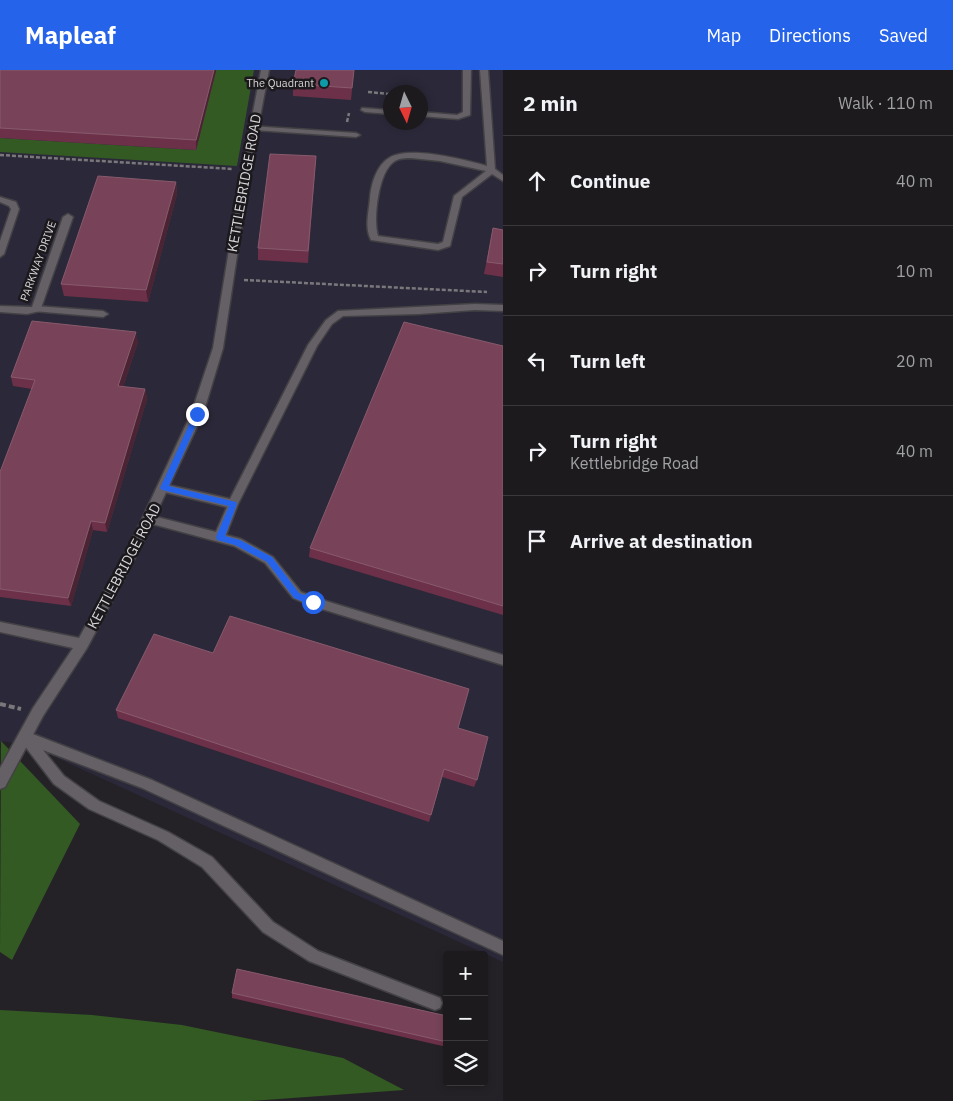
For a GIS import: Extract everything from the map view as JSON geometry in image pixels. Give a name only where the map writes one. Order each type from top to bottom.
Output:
[{"type":"street","name":"KETTLEBRIDGE ROAD","points":[[0,782],[38,712],[82,644],[149,519],[197,414],[215,357],[253,128],[265,70]]},
{"type":"street","name":"PARKWAY DRIVE","points":[[0,309],[27,311],[36,309],[68,217]]},
{"type":"street","points":[[0,627],[82,644]]},
{"type":"lane","points":[[428,115],[458,117],[467,113],[467,70]]},
{"type":"lane","points":[[484,70],[492,170]]},
{"type":"lane","points":[[365,110],[383,111]]},
{"type":"lane","points":[[253,128],[356,135]]},
{"type":"lane","points":[[492,170],[458,196],[447,244],[438,247],[374,238],[371,230],[375,190],[381,173],[392,159],[401,155],[412,154],[492,170],[503,179]]},
{"type":"lane","points":[[0,199],[13,204],[15,209],[0,254]]},
{"type":"lane","points":[[220,537],[233,504],[318,336],[329,322],[342,313],[475,307],[503,308]]},
{"type":"lane","points":[[36,309],[103,314]]},
{"type":"lane","points":[[164,488],[233,504]]},
{"type":"lane","points":[[149,519],[237,542],[269,560],[296,595],[313,602],[503,660]]},
{"type":"lane","points":[[26,737],[146,784],[503,948]]},
{"type":"lane","points":[[26,737],[59,780],[94,805],[163,836],[207,862],[268,927],[314,956],[435,1003]]},
{"type":"path","points":[[368,92],[383,93]]},
{"type":"path","points":[[0,155],[246,170]]},
{"type":"path","points":[[228,279],[494,292]]},
{"type":"shaded area","points":[[0,70],[503,70],[503,962],[488,955],[488,951],[479,951],[31,746],[2,741],[0,743]]},
{"type":"green space","points":[[216,70],[254,70],[237,166],[0,152],[0,138],[196,150]]},
{"type":"green space","points":[[1,741],[80,824],[12,960],[0,952]]},
{"type":"green space","points":[[0,1010],[92,1015],[182,1025],[343,1058],[404,1090],[250,1101],[0,1101]]},
{"type":"building","points":[[0,70],[214,70],[196,140],[0,128]]},
{"type":"building","points":[[296,70],[354,70],[352,88],[293,84]]},
{"type":"building","points":[[270,154],[316,156],[308,251],[258,248]]},
{"type":"building","points":[[98,176],[176,182],[146,290],[61,284]]},
{"type":"building","points":[[493,228],[503,230],[503,264],[487,262]]},
{"type":"building","points":[[32,321],[136,332],[118,386],[145,389],[105,523],[91,521],[68,598],[0,589],[0,472],[35,380],[11,377]]},
{"type":"building","points":[[404,322],[503,346],[503,606],[310,548]]},
{"type":"building","points":[[230,616],[469,689],[458,728],[488,737],[477,780],[444,769],[431,815],[116,710],[154,634],[213,653]]},
{"type":"building","points":[[237,969],[443,1015],[443,1041],[232,993]]},
{"type":"place","name":"The Quadrant","points":[[324,83]]},
{"type":"route","points":[[197,414],[164,488],[233,504],[220,537],[237,542],[269,560],[296,595],[313,602]]}]
